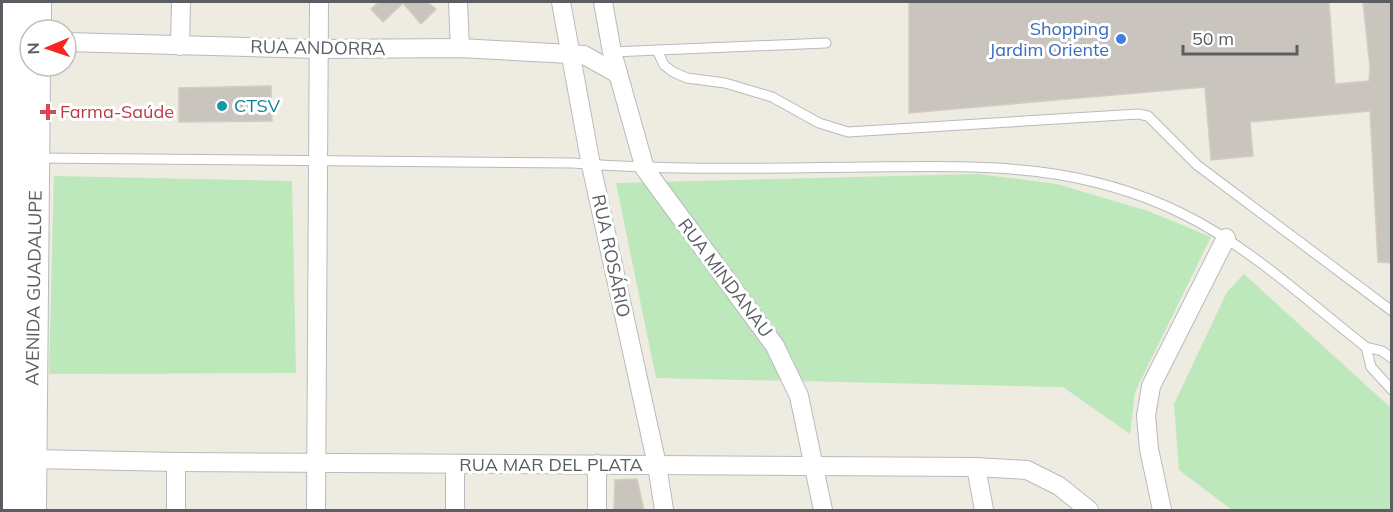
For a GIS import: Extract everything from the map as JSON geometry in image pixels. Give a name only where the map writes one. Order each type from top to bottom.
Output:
[{"type":"street","name":"AVENIDA GUADALUPE","points":[[15,2],[18,20]]},
{"type":"street","name":"AVENIDA GUADALUPE","points":[[30,18],[38,2]]},
{"type":"street","points":[[180,46],[181,2]]},
{"type":"street","points":[[316,510],[320,2]]},
{"type":"street","points":[[458,2],[460,48]]},
{"type":"street","name":"RUA ROSÁRIO","points":[[561,2],[591,165],[657,465],[664,510]]},
{"type":"street","name":"RUA MINDANAU","points":[[603,2],[612,52],[645,169],[775,346],[800,396],[823,510]]},
{"type":"street","name":"RUA ANDORRA","points":[[78,42],[319,49],[460,48],[570,54],[584,55],[618,74]]},
{"type":"street","name":"AVENIDA GUADALUPE","points":[[11,510],[15,459],[20,78]]},
{"type":"street","name":"AVENIDA GUADALUPE","points":[[17,158],[34,78]]},
{"type":"street","points":[[1162,510],[1149,449],[1146,416],[1151,386],[1226,238]]},
{"type":"street","name":"AVENIDA GUADALUPE","points":[[15,459],[33,510]]},
{"type":"street","name":"RUA MAR DEL PLATA","points":[[15,459],[976,467],[1027,470],[1059,486],[1089,510]]},
{"type":"street","points":[[176,462],[176,510]]},
{"type":"street","points":[[455,464],[455,510]]},
{"type":"street","points":[[597,464],[597,510]]},
{"type":"street","points":[[976,467],[984,510]]},
{"type":"lane","points":[[612,52],[826,43]]},
{"type":"lane","points":[[657,50],[664,65],[673,72],[687,78],[724,83],[772,97],[819,123],[848,132],[1138,114],[1148,116],[1197,165],[1392,311]]},
{"type":"lane","points":[[17,158],[318,160],[591,165],[645,169],[985,166],[1042,171],[1127,191],[1182,214],[1226,238],[1366,347],[1382,351],[1392,358]]},
{"type":"lane","points":[[1366,347],[1371,367],[1392,390]]},
{"type":"green space","points":[[978,174],[1057,184],[1148,211],[1211,237],[1135,392],[1130,434],[1063,387],[656,378],[616,183]]},
{"type":"green space","points":[[54,176],[292,181],[296,373],[49,374]]},
{"type":"green space","points":[[1244,274],[1391,408],[1391,510],[1232,510],[1179,470],[1174,404],[1227,292]]},
{"type":"building","points":[[379,2],[427,2],[436,9],[421,24],[403,3],[383,22],[371,9]]},
{"type":"building","name":"Shopping Jardim Oriente","points":[[909,2],[1329,2],[1335,84],[1369,81],[1370,67],[1363,2],[1392,2],[1392,263],[1378,262],[1370,111],[1250,122],[1253,156],[1211,160],[1205,87],[909,113]]},
{"type":"building","name":"CTSV","points":[[271,86],[272,121],[179,122],[179,88]]},
{"type":"building","points":[[637,479],[644,510],[614,510],[615,480]]},
{"type":"place","name":"Shopping Jardim Oriente","points":[[1121,39]]},
{"type":"place","name":"CTSV","points":[[222,106]]},
{"type":"place","name":"Farma-Saúde","points":[[48,112]]}]
